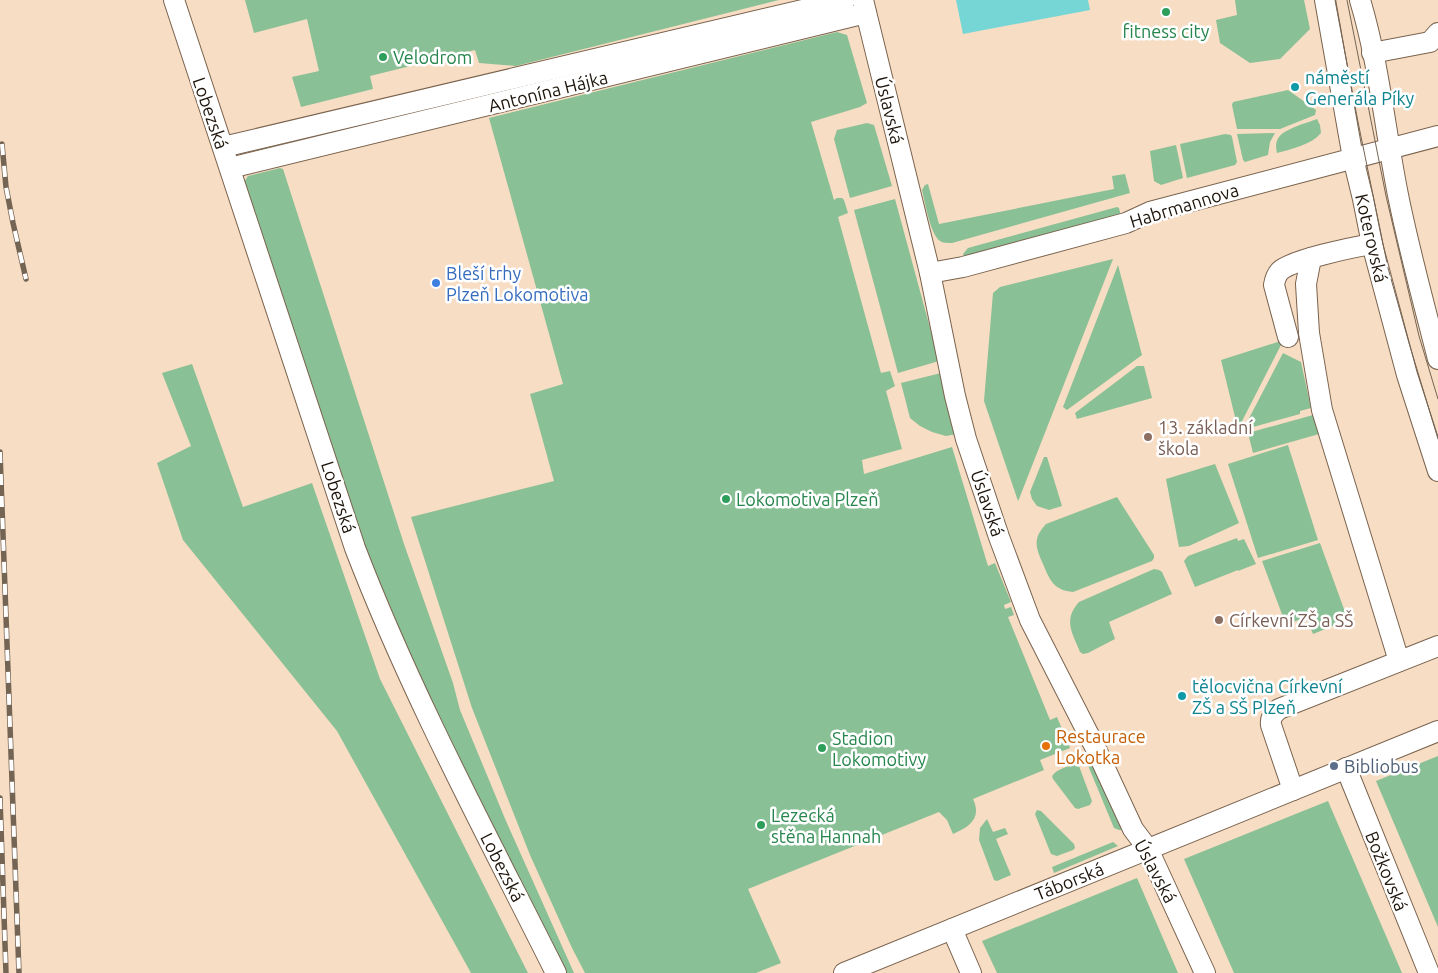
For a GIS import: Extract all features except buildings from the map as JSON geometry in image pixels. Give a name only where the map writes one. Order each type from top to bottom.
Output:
[{"type":"street","name":"Lobezská","points":[[174,0],[352,539],[375,600],[442,748],[556,973]]},
{"type":"street","name":"Antonína Hájka","points":[[223,147],[845,0]]},
{"type":"street","name":"Koterovská","points":[[1326,0],[1353,158],[1372,244],[1408,375],[1438,471]]},
{"type":"street","name":"Koterovská","points":[[1360,0],[1372,53],[1398,194],[1438,359]]},
{"type":"street","name":"Antonína Hájka","points":[[230,168],[864,7]]},
{"type":"street","name":"Úslavská","points":[[864,7],[930,273],[955,396],[966,439],[1015,581],[1030,620],[1095,747],[1133,829],[1148,849],[1205,973]]},
{"type":"street","points":[[1372,53],[1430,42],[1438,33]]},
{"type":"street","name":"Habrmannova","points":[[930,273],[963,267],[1118,226],[1150,212],[1438,136]]},
{"type":"street","points":[[1288,337],[1274,285],[1275,277],[1279,271],[1286,266],[1311,258],[1372,244]]},
{"type":"street","points":[[1311,258],[1306,284],[1309,332],[1322,410],[1399,661]]},
{"type":"street","points":[[1293,790],[1271,725],[1270,720],[1274,713],[1279,709],[1438,646]]},
{"type":"street","name":"Táborská","points":[[844,973],[1438,731]]},
{"type":"street","name":"Božkovská","points":[[1346,768],[1429,973]]},
{"type":"street","points":[[952,929],[972,973]]},
{"type":"green space","name":"Velodrom","points":[[245,0],[779,0],[516,66],[479,63],[475,50],[370,76],[373,89],[301,107],[292,77],[319,71],[307,19],[254,33]]},
{"type":"green space","points":[[1235,0],[1304,0],[1310,29],[1280,59],[1250,63],[1220,43],[1216,20],[1237,15]]},
{"type":"green space","name":"Lokomotiva Plzeň","points":[[837,32],[847,35],[867,103],[860,107],[811,122],[834,200],[842,198],[848,213],[838,217],[881,373],[890,371],[895,386],[886,391],[902,449],[862,460],[864,474],[952,447],[988,566],[995,563],[1011,602],[1004,605],[1005,609],[1011,607],[1014,615],[1008,617],[1050,720],[1057,717],[1070,748],[1040,760],[1044,770],[973,799],[976,811],[973,821],[965,828],[953,834],[947,820],[939,812],[748,889],[781,963],[756,973],[585,973],[530,855],[472,708],[411,517],[554,481],[530,394],[563,384],[489,118]]},
{"type":"green space","points":[[1288,90],[1316,110],[1315,115],[1280,129],[1237,129],[1233,102]]},
{"type":"green space","points":[[1317,119],[1321,133],[1317,137],[1300,146],[1277,153],[1277,141],[1282,134],[1291,128]]},
{"type":"green space","points":[[867,123],[874,125],[892,186],[850,198],[834,139],[837,130]]},
{"type":"green space","points":[[1275,133],[1270,142],[1268,155],[1245,162],[1243,160],[1237,134]]},
{"type":"green space","points":[[1225,134],[1232,137],[1237,162],[1235,165],[1187,178],[1180,144]]},
{"type":"green space","points":[[1176,145],[1183,178],[1161,185],[1154,181],[1150,151]]},
{"type":"green space","points":[[280,168],[283,169],[404,544],[453,683],[460,710],[506,821],[574,973],[562,973],[545,940],[379,590],[244,182],[248,176]]},
{"type":"green space","points":[[1125,174],[1130,193],[952,243],[940,241],[933,232],[922,190],[928,184],[939,224],[1114,189],[1112,176]]},
{"type":"green space","points":[[895,199],[939,361],[898,373],[854,210]]},
{"type":"green space","points":[[1117,207],[1121,216],[965,259],[963,254],[968,248]]},
{"type":"green space","points":[[1113,259],[1018,501],[984,401],[993,293],[1000,287]]},
{"type":"green space","points":[[1118,265],[1142,355],[1067,410],[1063,407]]},
{"type":"green space","points":[[1281,341],[1281,345],[1238,429],[1221,360]]},
{"type":"green space","points":[[1283,353],[1301,362],[1311,408],[1300,411],[1300,414],[1246,429],[1245,426]]},
{"type":"green space","points":[[192,364],[243,507],[312,483],[380,679],[528,973],[471,973],[337,731],[183,540],[157,463],[191,446],[162,373]]},
{"type":"green space","points":[[1137,366],[1144,366],[1152,398],[1077,419],[1075,413]]},
{"type":"green space","points":[[941,373],[957,434],[946,436],[920,426],[910,418],[901,383]]},
{"type":"green space","points":[[1313,415],[1319,434],[1253,453],[1248,433]]},
{"type":"green space","points":[[1288,445],[1318,540],[1258,558],[1228,464]]},
{"type":"green space","points":[[1044,457],[1047,457],[1062,506],[1049,510],[1037,506],[1030,492]]},
{"type":"green space","points":[[1215,464],[1239,523],[1189,546],[1179,547],[1166,479]]},
{"type":"green space","points":[[1117,497],[1154,555],[1152,561],[1073,592],[1057,587],[1048,575],[1037,548],[1037,539],[1042,529],[1046,524]]},
{"type":"green space","points":[[1237,538],[1238,541],[1244,539],[1256,564],[1195,587],[1184,561],[1188,556]]},
{"type":"green space","points":[[1320,543],[1348,620],[1313,634],[1306,617],[1286,625],[1262,561]]},
{"type":"green space","points":[[1154,569],[1162,572],[1172,594],[1109,622],[1115,639],[1088,653],[1083,654],[1080,652],[1070,626],[1071,615],[1079,602]]},
{"type":"green space","points":[[1438,756],[1438,927],[1376,781]]},
{"type":"green space","points":[[1092,758],[1123,830],[1114,828],[1087,763]]},
{"type":"green space","points":[[1077,765],[1092,801],[1090,805],[1078,809],[1075,808],[1052,776],[1063,768]]},
{"type":"green space","points":[[1328,801],[1402,973],[1234,973],[1184,859]]},
{"type":"green space","points":[[1037,810],[1041,811],[1074,844],[1075,848],[1073,850],[1057,856],[1051,854],[1035,814]]},
{"type":"green space","points":[[987,819],[993,832],[1005,828],[1008,834],[996,839],[1011,875],[997,881],[994,880],[979,840],[980,828]]},
{"type":"green space","points":[[1113,842],[1118,846],[1054,873],[1052,867]]},
{"type":"green space","points":[[1137,878],[1178,973],[997,973],[982,941]]},
{"type":"water","points":[[956,0],[1088,0],[1090,10],[963,34]]},
{"type":"tram line","points":[[1335,0],[1388,268],[1438,439]]},
{"type":"tram line","points":[[1347,0],[1386,196],[1419,336],[1438,399]]},
{"type":"railway","points":[[2,144],[6,187],[26,279]]},
{"type":"railway","points":[[0,452],[19,973]]},
{"type":"railway","points":[[0,798],[6,973]]},
{"type":"place","name":"fitness city","points":[[1166,12]]},
{"type":"place","name":"Velodrom","points":[[383,57]]},
{"type":"place","name":"náměstí Generála Píky","points":[[1295,87]]},
{"type":"place","name":"Bleší trhy Plzeň Lokomotiva","points":[[436,283]]},
{"type":"place","name":"13. základní škola","points":[[1148,437]]},
{"type":"place","name":"Lokomotiva Plzeň","points":[[726,499]]},
{"type":"place","name":"Církevní ZŠ a SŠ","points":[[1219,620]]},
{"type":"place","name":"tělocvična Církevní ZŠ a SŠ Plzeň","points":[[1182,696]]},
{"type":"place","name":"Restaurace Lokotka","points":[[1046,746]]},
{"type":"place","name":"Stadion Lokomotivy","points":[[822,748]]},
{"type":"place","name":"Bibliobus","points":[[1334,766]]},
{"type":"place","name":"Lezecká stěna Hannah","points":[[761,825]]}]
